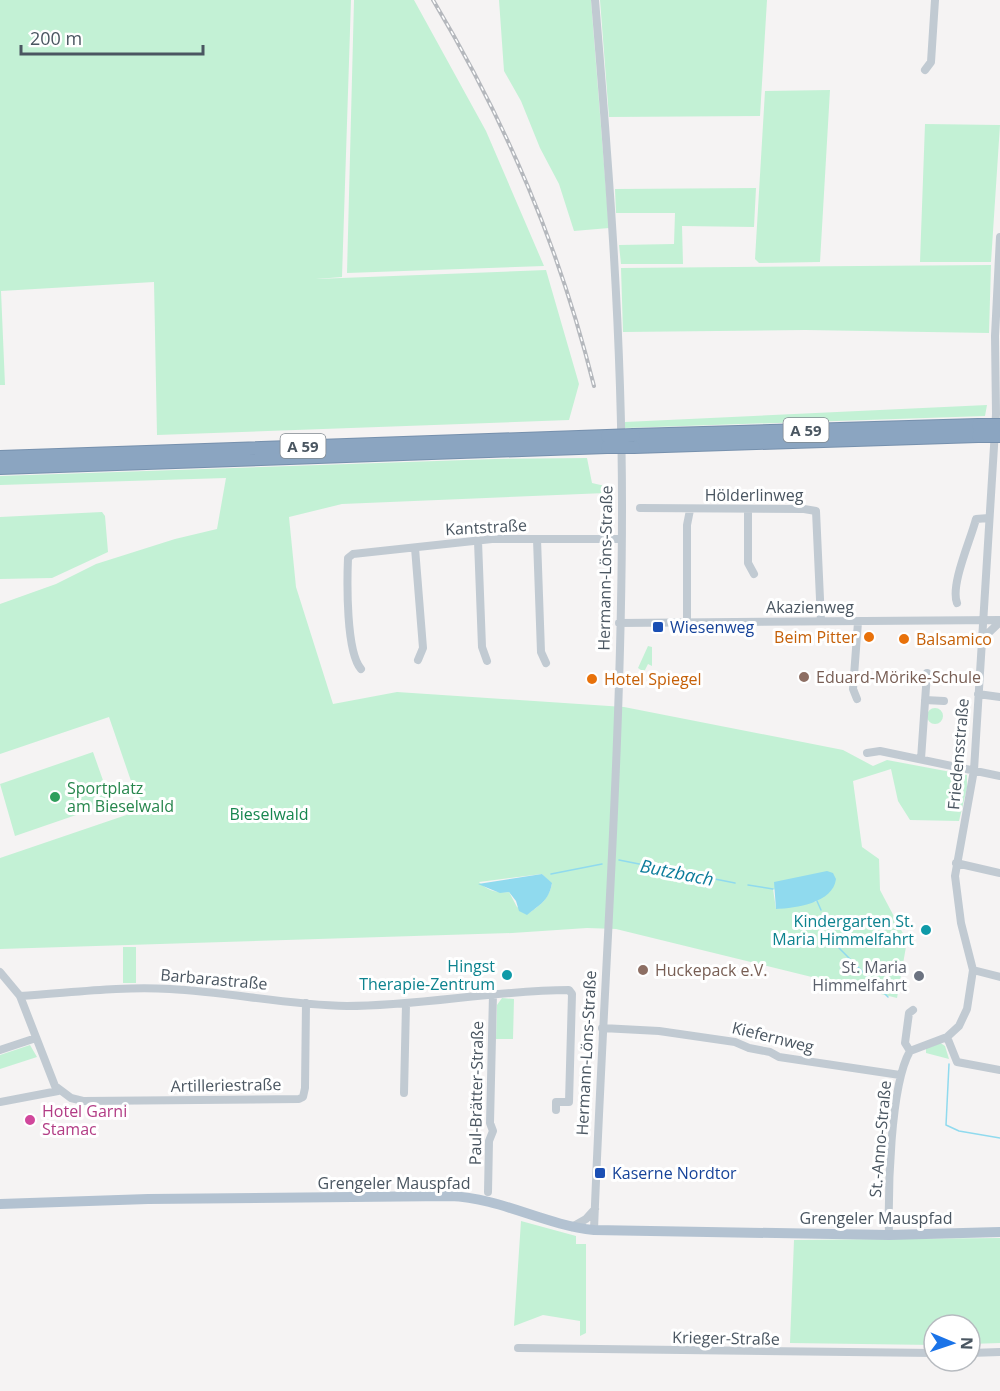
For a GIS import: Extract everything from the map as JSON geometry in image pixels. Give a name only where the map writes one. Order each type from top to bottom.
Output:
[{"type":"highway","name":"A 59","points":[[0,468],[607,442],[978,431],[1000,425]]},
{"type":"highway","name":"A 59","points":[[978,431],[1000,436]]},
{"type":"highway","name":"A 59","points":[[0,457],[607,442]]},
{"type":"main road","name":"Grengeler Mauspfad","points":[[0,1204],[148,1199],[462,1197],[487,1200],[572,1227],[594,1230],[889,1235],[1000,1232]]},
{"type":"street","name":"Hermann-Löns-Straße","points":[[594,1230],[602,1028],[609,925],[621,538],[616,256],[595,0]]},
{"type":"street","points":[[925,70],[931,62],[935,0]]},
{"type":"street","name":"Friedensstraße","points":[[947,1037],[963,1019],[973,970],[961,923],[956,863],[969,812],[974,770],[996,414],[995,336],[1000,237]]},
{"type":"street","name":"Hölderlinweg","points":[[640,508],[816,511],[821,621]]},
{"type":"street","points":[[748,509],[748,563],[754,574]]},
{"type":"street","name":"Hölderlinweg","points":[[687,622],[687,525],[690,510]]},
{"type":"street","points":[[957,603],[954,597],[976,519],[989,518]]},
{"type":"street","name":"Kantstraße","points":[[362,669],[356,661],[350,620],[347,564],[348,558],[353,554],[478,541],[621,538]]},
{"type":"street","points":[[537,539],[541,652],[546,663]]},
{"type":"street","points":[[478,541],[482,647],[487,661]]},
{"type":"street","points":[[416,548],[423,648],[418,660]]},
{"type":"street","points":[[981,640],[1000,621]]},
{"type":"street","name":"Akazienweg","points":[[619,622],[1000,621]]},
{"type":"street","points":[[856,699],[853,689],[858,622]]},
{"type":"street","points":[[921,759],[927,673]]},
{"type":"street","points":[[978,694],[1000,697]]},
{"type":"street","points":[[925,700],[944,701]]},
{"type":"street","points":[[867,753],[880,751],[1000,776]]},
{"type":"street","points":[[956,863],[1000,873]]},
{"type":"street","points":[[973,970],[1000,977]]},
{"type":"street","points":[[0,972],[20,996],[52,1081],[58,1090],[0,1102]]},
{"type":"street","name":"Barbarastraße","points":[[20,996],[83,989],[163,988],[306,1003],[406,1004],[538,990],[569,990],[572,994],[568,1102],[556,1102],[556,1110]]},
{"type":"street","name":"Paul-Brätter-Straße","points":[[488,1192],[489,1142],[493,1131],[490,1123],[493,994]]},
{"type":"street","name":"Artilleriestraße","points":[[58,1090],[83,1101],[299,1099],[303,1097],[305,1088],[306,1003]]},
{"type":"street","points":[[404,1093],[406,1004]]},
{"type":"street","name":"St.-Anno-Straße","points":[[889,1235],[892,1146],[900,1075],[910,1051],[905,1043],[911,1011]]},
{"type":"street","name":"Kiefernweg","points":[[602,1028],[650,1030],[728,1041],[770,1052],[779,1057],[900,1075]]},
{"type":"street","points":[[910,1051],[947,1037],[957,1062],[1000,1070]]},
{"type":"street","points":[[0,1050],[36,1038]]},
{"type":"street","points":[[572,1227],[586,1219],[595,1209]]},
{"type":"street","name":"Krieger-Straße","points":[[518,1348],[922,1353]]},
{"type":"street","points":[[982,1353],[1000,1352]]},
{"type":"green space","points":[[0,0],[351,0],[342,277],[316,279],[546,270],[579,384],[569,420],[157,435],[154,282],[1,291],[5,385],[0,385]]},
{"type":"green space","points":[[354,0],[414,0],[486,131],[544,266],[347,273]]},
{"type":"green space","points":[[499,0],[591,0],[609,228],[574,231],[559,184],[540,148],[521,101],[504,71]]},
{"type":"green space","points":[[600,0],[767,0],[760,116],[609,117]]},
{"type":"green space","points":[[830,90],[820,262],[759,263],[755,259],[765,91]]},
{"type":"green space","points":[[925,124],[1000,125],[991,262],[920,262]]},
{"type":"green space","points":[[756,188],[754,227],[682,226],[683,264],[621,264],[619,245],[674,244],[675,213],[616,213],[615,189]]},
{"type":"green space","points":[[991,265],[989,333],[805,330],[623,332],[621,268]]},
{"type":"green space","points":[[987,405],[985,416],[625,428],[625,422]]},
{"type":"green space","name":"Bieselwald","points":[[587,458],[592,483],[605,486],[606,493],[342,504],[289,517],[296,587],[333,704],[397,692],[624,707],[843,750],[873,766],[887,760],[967,775],[967,788],[959,821],[910,820],[898,801],[891,769],[853,781],[862,847],[879,859],[880,890],[907,941],[897,998],[616,929],[587,928],[512,933],[0,949],[0,858],[141,810],[109,717],[0,754],[0,604],[56,584],[96,564],[175,539],[217,529],[226,478],[0,485],[0,476],[495,459]],"holes":[[[542,874],[552,884],[551,889],[544,901],[529,913],[517,907],[509,892],[493,891],[479,882]],[[773,889],[818,901],[776,909]]]},
{"type":"green space","points":[[102,512],[105,516],[108,552],[52,578],[0,579],[0,517]]},
{"type":"green space","points":[[648,646],[652,647],[652,666],[648,664],[644,672],[638,668]]},
{"type":"green space","points":[[935,708],[943,716],[935,724],[927,716]]},
{"type":"green space","name":"Sportplatz am Bieselwald","points":[[93,752],[111,803],[15,836],[0,784]]},
{"type":"green space","points":[[123,947],[136,947],[136,983],[123,983]]},
{"type":"green space","points":[[502,998],[514,999],[513,1039],[496,1039],[497,1005]]},
{"type":"green space","points":[[939,1042],[945,1046],[949,1059],[926,1053],[926,1048]]},
{"type":"green space","points":[[30,1045],[37,1057],[0,1069],[0,1055]]},
{"type":"green space","points":[[521,1221],[576,1236],[576,1244],[586,1244],[586,1333],[580,1336],[580,1321],[543,1315],[514,1326]]},
{"type":"green space","points":[[1000,1238],[1000,1343],[982,1344],[982,1313],[922,1313],[922,1345],[790,1343],[794,1240]]},
{"type":"water","points":[[827,871],[833,873],[836,879],[828,894],[812,903],[776,909],[774,882]]},
{"type":"water","points":[[542,874],[552,883],[551,889],[543,902],[527,915],[519,911],[516,901],[509,892],[500,893],[478,884]]},
{"type":"waterway","name":"Butzbach","points":[[619,860],[735,883]]},
{"type":"waterway","name":"Butzbach","points":[[551,874],[602,864]]},
{"type":"waterway","name":"Butzbach","points":[[748,885],[773,889]]},
{"type":"waterway","name":"Butzbach","points":[[817,901],[821,910]]},
{"type":"waterway","name":"Butzbach","points":[[823,914],[839,948],[888,997]]},
{"type":"waterway","name":"Butzbach","points":[[949,1064],[946,1125],[959,1131],[1000,1138]]},
{"type":"railway","points":[[433,0],[484,93],[528,187],[564,284],[594,386]]},
{"type":"place","name":"Wiesenweg","points":[[658,627]]},
{"type":"place","name":"Beim Pitter","points":[[869,637]]},
{"type":"place","name":"Balsamico","points":[[904,639]]},
{"type":"place","name":"Eduard-Mörike-Schule","points":[[804,677]]},
{"type":"place","name":"Hotel Spiegel","points":[[592,679]]},
{"type":"place","name":"Sportplatz am Bieselwald","points":[[55,797]]},
{"type":"place","name":"Kindergarten St. Maria Himmelfahrt","points":[[926,930]]},
{"type":"place","name":"Huckepack e.V.","points":[[643,970]]},
{"type":"place","name":"Hingst Therapie-Zentrum","points":[[507,975]]},
{"type":"place","name":"St. Maria Himmelfahrt","points":[[919,976]]},
{"type":"place","name":"Hotel Garni Stamac","points":[[30,1120]]},
{"type":"place","name":"Kaserne Nordtor","points":[[600,1173]]}]
